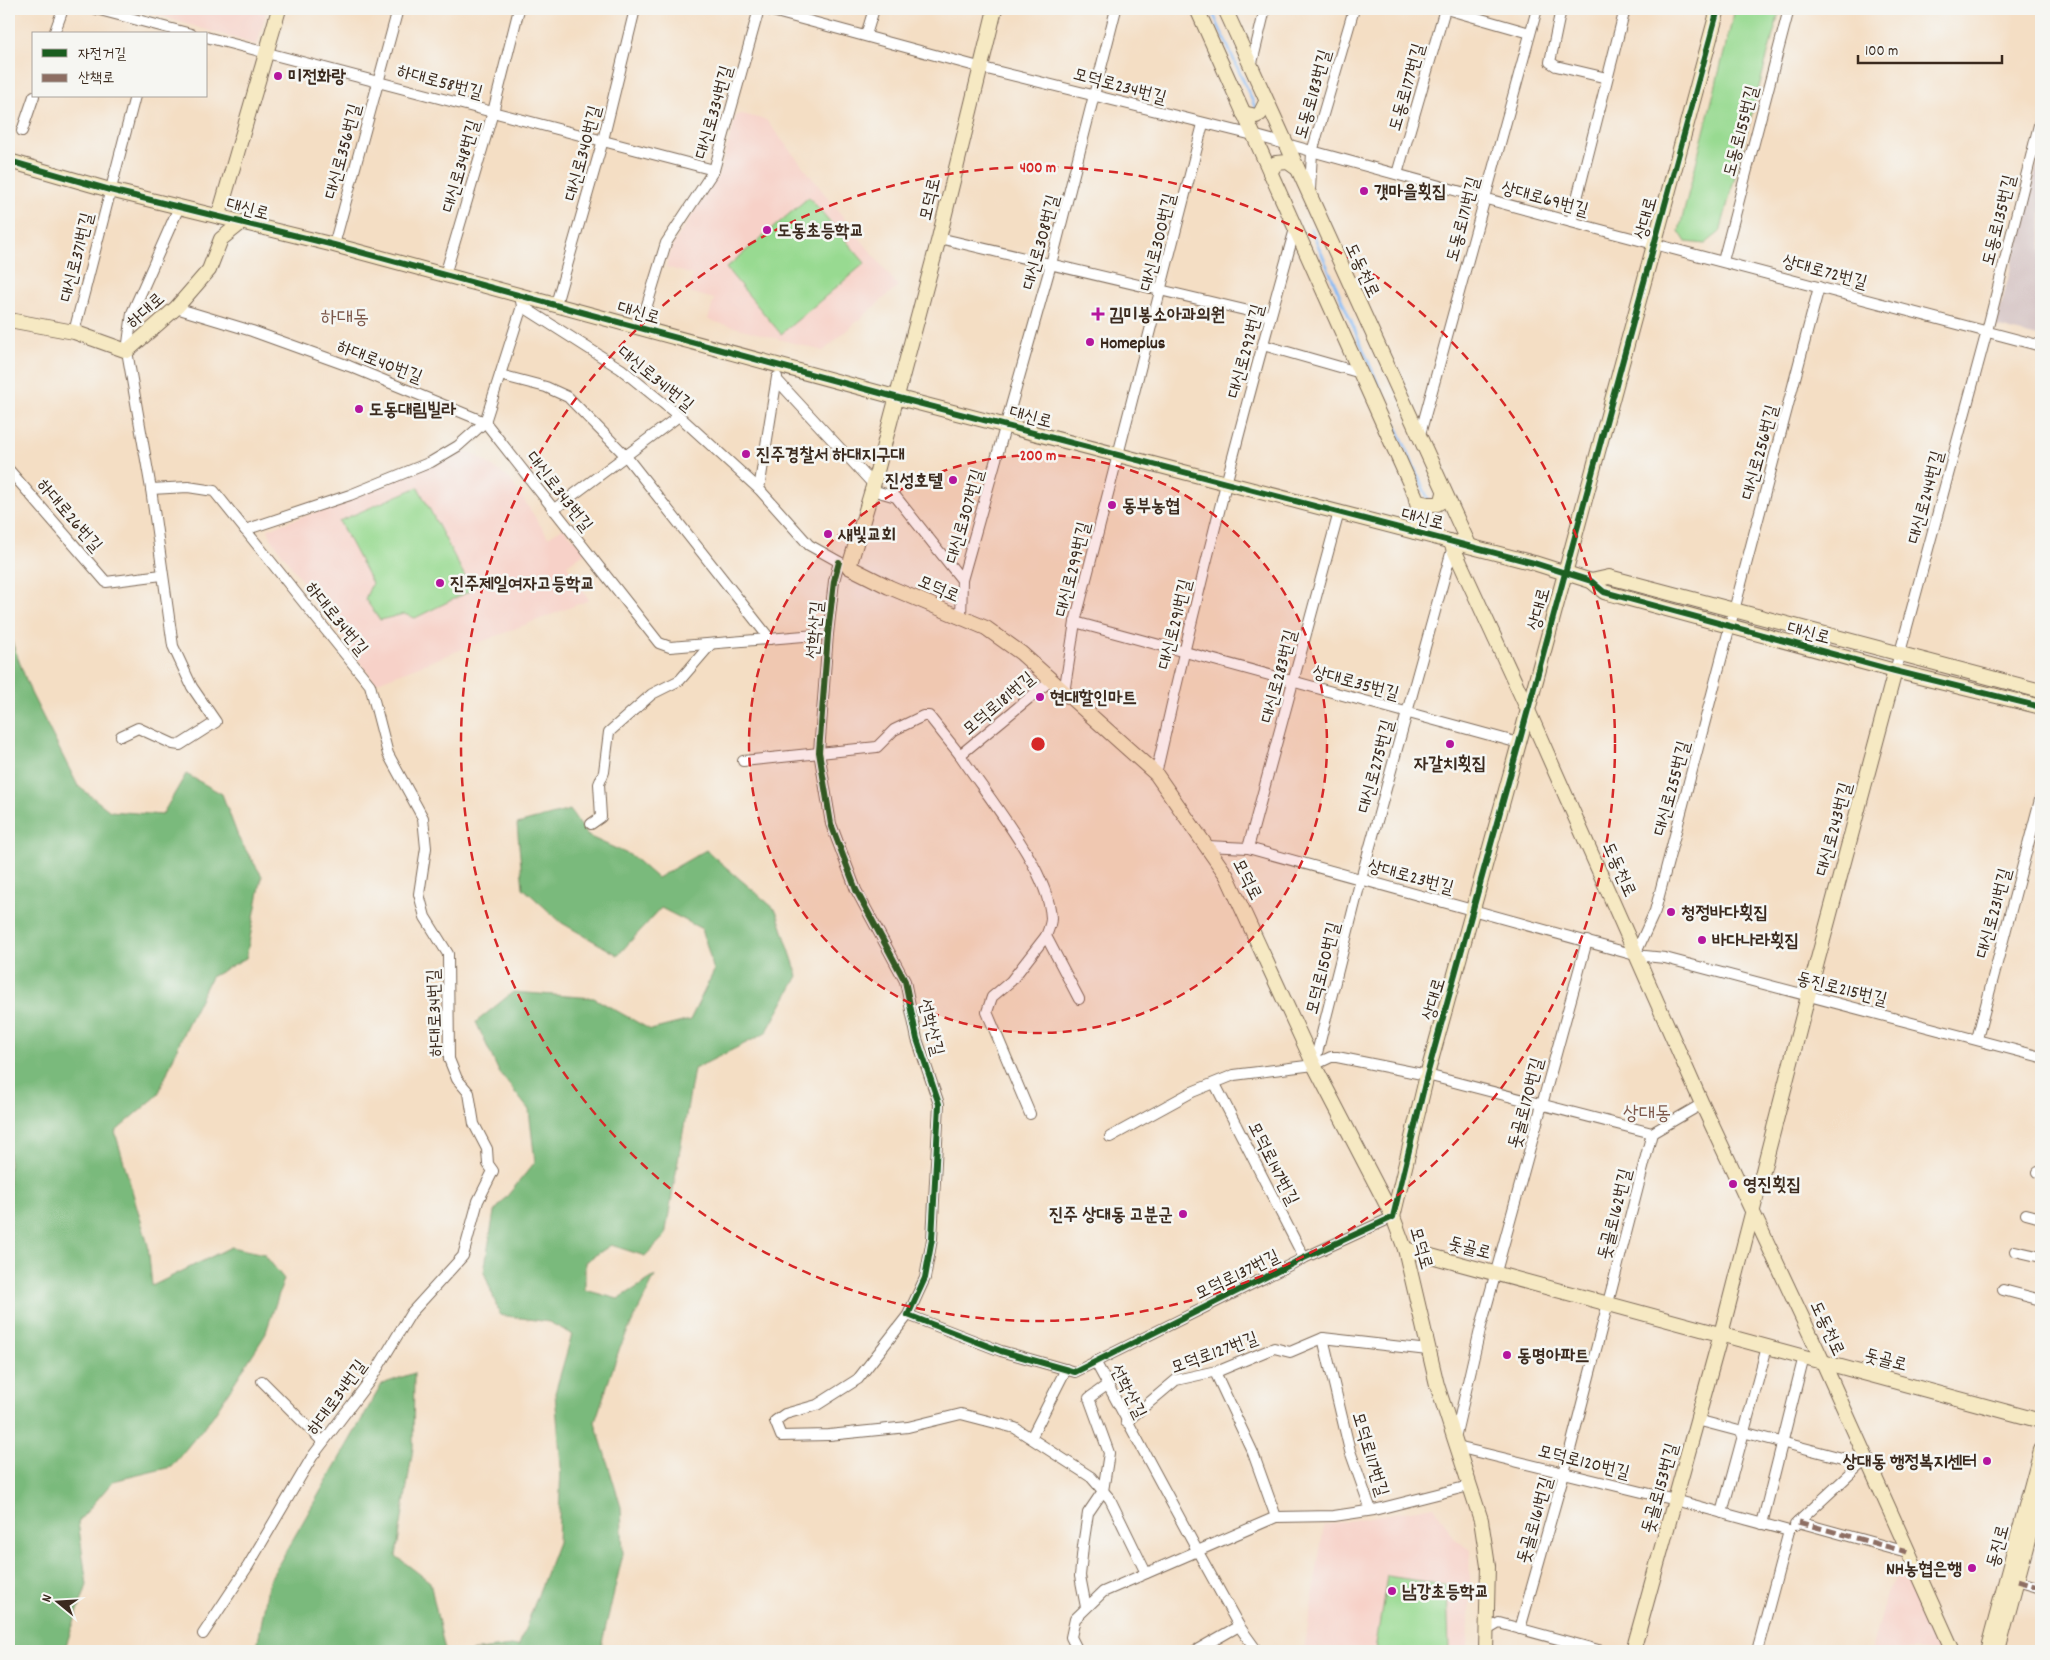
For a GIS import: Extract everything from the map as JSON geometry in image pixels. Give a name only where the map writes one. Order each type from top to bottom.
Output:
[{"type":"street","points":[[55,32],[63,9]]},
{"type":"street","points":[[96,9],[154,30],[172,32]]},
{"type":"street","points":[[219,215],[279,9]]},
{"type":"street","name":"대신로356번길","points":[[334,244],[398,9]]},
{"type":"street","name":"대신로348번길","points":[[445,275],[493,112],[519,9]]},
{"type":"street","name":"대신로340번길","points":[[556,304],[603,140],[635,9]]},
{"type":"street","name":"대신로334번길","points":[[640,328],[666,243],[714,170],[759,9]]},
{"type":"street","name":"모덕로234번길","points":[[765,9],[979,67],[1285,144]]},
{"type":"street","points":[[866,35],[874,9]]},
{"type":"street","name":"모덕로","points":[[995,9],[979,67],[939,238],[872,487],[844,564],[889,587],[986,628],[1021,653],[1156,774],[1227,876],[1314,1065],[1393,1217],[1405,1249],[1428,1350],[1481,1520],[1487,1551],[1486,1651]]},
{"type":"street","name":"대신로308번길","points":[[1007,425],[1051,264],[1116,9]]},
{"type":"street","points":[[1197,9],[1361,372],[1417,502],[1419,512],[1415,532]]},
{"type":"street","name":"도동천로","points":[[1225,9],[1469,545]]},
{"type":"street","points":[[1251,67],[1265,9]]},
{"type":"street","name":"도동로183번길","points":[[1310,190],[1312,152],[1354,9]]},
{"type":"street","points":[[1446,9],[1530,33]]},
{"type":"street","name":"도동로177번길","points":[[1397,174],[1446,9]]},
{"type":"street","name":"도동로171번길","points":[[1419,438],[1444,354],[1484,198],[1537,9]]},
{"type":"street","points":[[1561,9],[1550,62],[1556,66],[1607,78]]},
{"type":"street","points":[[1571,222],[1625,9]]},
{"type":"street","name":"상대로","points":[[1393,1217],[1427,1075],[1718,9]]},
{"type":"street","name":"도동로155번길","points":[[1722,261],[1789,9]]},
{"type":"street","name":"하대로58번길","points":[[208,37],[714,170]]},
{"type":"street","points":[[22,131],[33,98]]},
{"type":"street","name":"대신로371번길","points":[[74,332],[134,98]]},
{"type":"street","points":[[1243,113],[1256,116],[1260,114],[1266,102]]},
{"type":"street","name":"도동로135번길","points":[[1987,331],[2041,117]]},
{"type":"street","name":"대신로300번길","points":[[1118,454],[1162,290],[1203,124]]},
{"type":"street","name":"상대로69번길","points":[[1285,144],[1654,243]]},
{"type":"street","name":"대신로","points":[[9,162],[110,190],[334,244],[445,275],[521,300],[556,304],[640,328],[778,373],[895,397],[1227,482],[1452,543],[1469,545],[1592,581],[1604,592],[1895,671],[2041,707]]},
{"type":"street","points":[[1270,173],[1276,163],[1282,162],[1296,167]]},
{"type":"street","points":[[120,736],[138,728],[173,744],[180,745],[216,722],[192,687],[173,646],[151,489],[127,351],[132,313],[179,207]]},
{"type":"street","name":"하대로","points":[[9,321],[74,332],[127,351],[176,308],[209,270],[222,240],[241,223]]},
{"type":"street","name":"대신로292번길","points":[[1227,482],[1270,316],[1295,229]]},
{"type":"street","points":[[939,238],[1270,316]]},
{"type":"street","name":"상대로72번길","points":[[1654,243],[2041,346]]},
{"type":"street","name":"대신로256번길","points":[[1730,626],[1819,287]]},
{"type":"street","points":[[245,530],[350,495],[431,462],[458,446],[485,422],[521,300]]},
{"type":"street","name":"대신로341번길","points":[[521,300],[621,369],[679,416],[759,489],[809,545],[844,564]]},
{"type":"street","name":"하대로40번길","points":[[176,308],[349,366],[485,422]]},
{"type":"street","name":"대신로244번길","points":[[1895,671],[1987,331]]},
{"type":"street","points":[[1263,346],[1361,372]]},
{"type":"street","points":[[778,373],[872,487],[896,497],[962,580]]},
{"type":"street","points":[[759,489],[778,373]]},
{"type":"street","points":[[500,375],[546,387],[568,397],[625,455],[770,639]]},
{"type":"street","points":[[553,510],[679,416]]},
{"type":"street","name":"대신로343번길","points":[[485,422],[659,643],[670,646],[711,644]]},
{"type":"street","name":"대신로307번길","points":[[961,618],[962,580],[1007,425]]},
{"type":"street","name":"대신로299번길","points":[[1064,692],[1075,622],[1118,454]]},
{"type":"street","name":"하대로26번길","points":[[9,470],[106,582],[162,575]]},
{"type":"street","name":"대신로291번길","points":[[1156,774],[1183,652],[1227,482]]},
{"type":"street","name":"하대로34번길","points":[[151,489],[188,487],[214,491],[370,685],[388,754],[423,818],[426,848],[419,894],[425,917],[448,954],[449,1058],[457,1079],[469,1092],[474,1124],[487,1149],[488,1164],[494,1171],[478,1201],[463,1256],[411,1313],[371,1379],[312,1457],[248,1566],[203,1634]]},
{"type":"street","points":[[1417,502],[1437,504],[1442,501],[1444,493]]},
{"type":"street","name":"대신로283번길","points":[[1248,848],[1339,512]]},
{"type":"street","name":"도동천로","points":[[1452,543],[1702,1104],[1823,1362],[1864,1461],[1953,1651]]},
{"type":"street","name":"대신로275번길","points":[[1361,879],[1452,543]]},
{"type":"street","name":"선학산길","points":[[844,564],[834,581],[819,752],[831,824],[856,890],[905,981],[917,1039],[939,1104],[932,1239],[925,1278],[908,1315],[1000,1351],[1075,1372],[1095,1361],[1126,1422],[1197,1550],[1240,1626],[1257,1651]]},
{"type":"street","name":"대신로","points":[[1592,581],[1609,577],[2041,691]]},
{"type":"street","name":"상대로35번길","points":[[1075,622],[1519,743]]},
{"type":"street","name":"대신로255번길","points":[[1635,955],[1655,911],[1730,626]]},
{"type":"street","points":[[591,824],[601,816],[599,784],[604,772],[609,732],[652,694],[680,680],[711,644],[828,634]]},
{"type":"street","name":"대신로243번길","points":[[1808,996],[1895,671]]},
{"type":"street","name":"모덕로181번길","points":[[819,752],[877,747],[894,730],[923,716],[929,716],[960,755],[1050,681]]},
{"type":"street","points":[[743,761],[819,752]]},
{"type":"street","points":[[960,755],[1025,852],[1047,894],[1051,920],[1046,936],[1010,981],[992,997],[987,1012],[1030,1114]]},
{"type":"street","name":"대신로231번길","points":[[1976,1039],[2041,796]]},
{"type":"street","name":"상대로23번길","points":[[1207,846],[1248,848],[1635,955]]},
{"type":"street","name":"모덕로150번길","points":[[1314,1065],[1361,879]]},
{"type":"street","points":[[1046,936],[1079,999]]},
{"type":"street","name":"돗골로170번길","points":[[1496,1274],[1587,941]]},
{"type":"street","name":"동진로215번길","points":[[1635,955],[1664,958],[2041,1057]]},
{"type":"street","points":[[1721,1334],[1808,996]]},
{"type":"street","points":[[1110,1137],[1192,1092],[1234,1075],[1314,1065],[1331,1057],[1427,1075],[1652,1133],[1702,1104]]},
{"type":"street","name":"모덕로147번길","points":[[1215,1084],[1304,1258]]},
{"type":"street","name":"돗골로162번길","points":[[1608,1304],[1652,1133]]},
{"type":"street","points":[[2026,1214],[2041,1218]]},
{"type":"street","name":"모덕로137번길","points":[[1095,1361],[1304,1258],[1393,1217]]},
{"type":"street","name":"돗골로","points":[[1405,1249],[2041,1420]]},
{"type":"street","points":[[2015,1251],[2041,1257]]},
{"type":"street","name":"돗골로","points":[[1456,1443],[1480,1330],[1496,1274]]},
{"type":"street","points":[[2003,1290],[2041,1300]]},
{"type":"street","name":"돗골로161번길","points":[[1520,1629],[1564,1473],[1608,1304]]},
{"type":"street","points":[[908,1315],[858,1380],[817,1404],[785,1414],[775,1421],[781,1436],[829,1435],[908,1427],[961,1414],[1015,1428],[1090,1477],[1103,1491],[1110,1499],[1146,1573]]},
{"type":"street","name":"돗골로153번길","points":[[1633,1651],[1721,1334]]},
{"type":"street","name":"모덕로127번길","points":[[1126,1422],[1176,1380],[1215,1372],[1274,1348],[1290,1352],[1323,1338],[1428,1350]]},
{"type":"street","name":"모덕로117번길","points":[[1323,1338],[1350,1451],[1371,1510]]},
{"type":"street","points":[[1722,1513],[1767,1347]]},
{"type":"street","points":[[1762,1524],[1804,1356]]},
{"type":"street","points":[[1032,1438],[1066,1369]]},
{"type":"street","points":[[1215,1372],[1253,1453],[1276,1516]]},
{"type":"street","points":[[262,1381],[323,1442]]},
{"type":"street","points":[[1086,1607],[1080,1576],[1083,1546],[1088,1513],[1103,1491],[1109,1453],[1089,1398],[1107,1385]]},
{"type":"street","points":[[1697,1420],[1864,1461]]},
{"type":"street","name":"모덕로120번길","points":[[1456,1443],[1789,1531]]},
{"type":"street","name":"동진로","points":[[1987,1651],[2041,1450]]},
{"type":"street","points":[[1757,1651],[1789,1531],[1864,1461]]},
{"type":"street","name":"모덕로117번길","points":[[1078,1651],[1071,1637],[1076,1619],[1103,1592],[1276,1516],[1334,1516],[1371,1510],[1469,1486]]},
{"type":"street","name":"동진로","points":[[1998,1651],[2041,1491]]},
{"type":"street","points":[[1798,1522],[1907,1552]]},
{"type":"street","points":[[2017,1581],[2041,1588]]},
{"type":"street","points":[[1487,1630],[1498,1623],[1602,1651]]},
{"type":"street","points":[[1196,1651],[1240,1626]]},
{"type":"shaded area","points":[[137,9],[267,9],[257,45]]},
{"type":"shaded area","name":"도동초등학교","points":[[742,114],[766,120],[898,286],[823,351],[708,320],[714,299],[689,292],[693,275],[666,267],[673,244],[720,172],[736,115]]},
{"type":"shaded area","points":[[2041,149],[2041,338],[1996,326]]},
{"type":"shaded area","name":"진주제일여자고등학교","points":[[464,452],[471,452],[510,479],[548,537],[563,528],[587,551],[567,565],[589,600],[375,683],[271,538],[268,529],[336,505]]},
{"type":"shaded area","name":"남강초등학교","points":[[1434,1506],[1454,1538],[1471,1550],[1468,1651],[1304,1651],[1324,1525]]},
{"type":"shaded area","points":[[1901,1569],[1940,1651],[1871,1651],[1886,1594]]},
{"type":"green space","points":[[1735,9],[1780,9],[1720,232],[1705,244],[1686,242],[1679,231]]},
{"type":"green space","points":[[809,197],[865,263],[781,334],[726,268]]},
{"type":"green space","points":[[418,487],[472,590],[415,618],[404,614],[380,620],[365,599],[372,583],[339,521]]},
{"type":"green space","points":[[9,634],[31,693],[78,786],[110,811],[162,815],[186,774],[222,794],[239,839],[262,876],[246,958],[211,977],[185,1029],[158,1095],[115,1132],[148,1245],[152,1286],[231,1247],[264,1254],[284,1279],[265,1335],[213,1416],[171,1467],[113,1481],[78,1522],[87,1585],[64,1651],[9,1651]]},
{"type":"green space","points":[[570,810],[588,836],[632,856],[657,878],[706,850],[776,910],[798,976],[766,1033],[694,1069],[665,1236],[645,1256],[611,1245],[585,1262],[585,1290],[618,1299],[655,1276],[620,1347],[595,1422],[621,1507],[623,1554],[600,1651],[471,1651],[519,1645],[558,1542],[561,1466],[555,1393],[572,1334],[549,1322],[500,1315],[484,1272],[494,1212],[535,1162],[529,1110],[499,1072],[476,1022],[513,992],[594,998],[651,1030],[690,1020],[714,971],[702,929],[661,908],[618,955],[562,923],[523,888],[517,824]]},
{"type":"green space","points":[[414,1373],[413,1448],[396,1556],[430,1582],[445,1651],[259,1651],[258,1642],[269,1581],[382,1384]]},
{"type":"green space","points":[[1387,1576],[1447,1585],[1449,1651],[1375,1651]]},
{"type":"waterway","points":[[1211,9],[1256,109]]},
{"type":"waterway","points":[[1311,229],[1428,499]]},
{"type":"marked path","points":[[1798,1522],[1907,1552]]},
{"type":"marked path","points":[[2017,1581],[2041,1588]]},
{"type":"cycle path","points":[[839,562],[834,581],[828,634],[819,752],[831,824],[856,890],[905,981],[917,1039],[939,1104],[932,1239],[925,1278],[908,1315],[1001,1351],[1075,1372],[1304,1258],[1393,1217],[1427,1075],[1718,9]]},
{"type":"cycle path","points":[[9,161],[110,190],[334,245],[895,397],[1534,563],[1591,581],[1604,592],[1895,671],[2041,707]]},
{"type":"place","name":"미전화랑","points":[[278,76]]},
{"type":"place","name":"갯마을횟집","points":[[1364,191]]},
{"type":"place","name":"도동초등학교","points":[[767,230]]},
{"type":"place","name":"김미봉소아과의원","points":[[1098,314]]},
{"type":"place","name":"Homeplus","points":[[1090,342]]},
{"type":"place","name":"도동대림빌라","points":[[359,409]]},
{"type":"place","name":"진주경찰서 하대지구대","points":[[746,454]]},
{"type":"place","name":"진성호텔","points":[[953,480]]},
{"type":"place","name":"동부농협","points":[[1112,505]]},
{"type":"place","name":"새빛교회","points":[[828,534]]},
{"type":"place","name":"진주제일여자고등학교","points":[[440,583]]},
{"type":"place","name":"현대할인마트","points":[[1040,697]]},
{"type":"place","name":"자갈치횟집","points":[[1450,744]]},
{"type":"place","name":"청정바다횟집","points":[[1671,912]]},
{"type":"place","name":"바다나라횟집","points":[[1702,940]]},
{"type":"place","name":"영진횟집","points":[[1733,1184]]},
{"type":"place","name":"진주 상대동 고분군","points":[[1183,1214]]},
{"type":"place","name":"동명아파트","points":[[1507,1355]]},
{"type":"place","name":"상대동 행정복지센터","points":[[1987,1461]]},
{"type":"place","name":"NH농협은행","points":[[1972,1568]]},
{"type":"place","name":"남강초등학교","points":[[1392,1591]]},
{"type":"district","name":"하대동","points":[[345,316]]},
{"type":"district","name":"상대동","points":[[1647,1112]]}]
